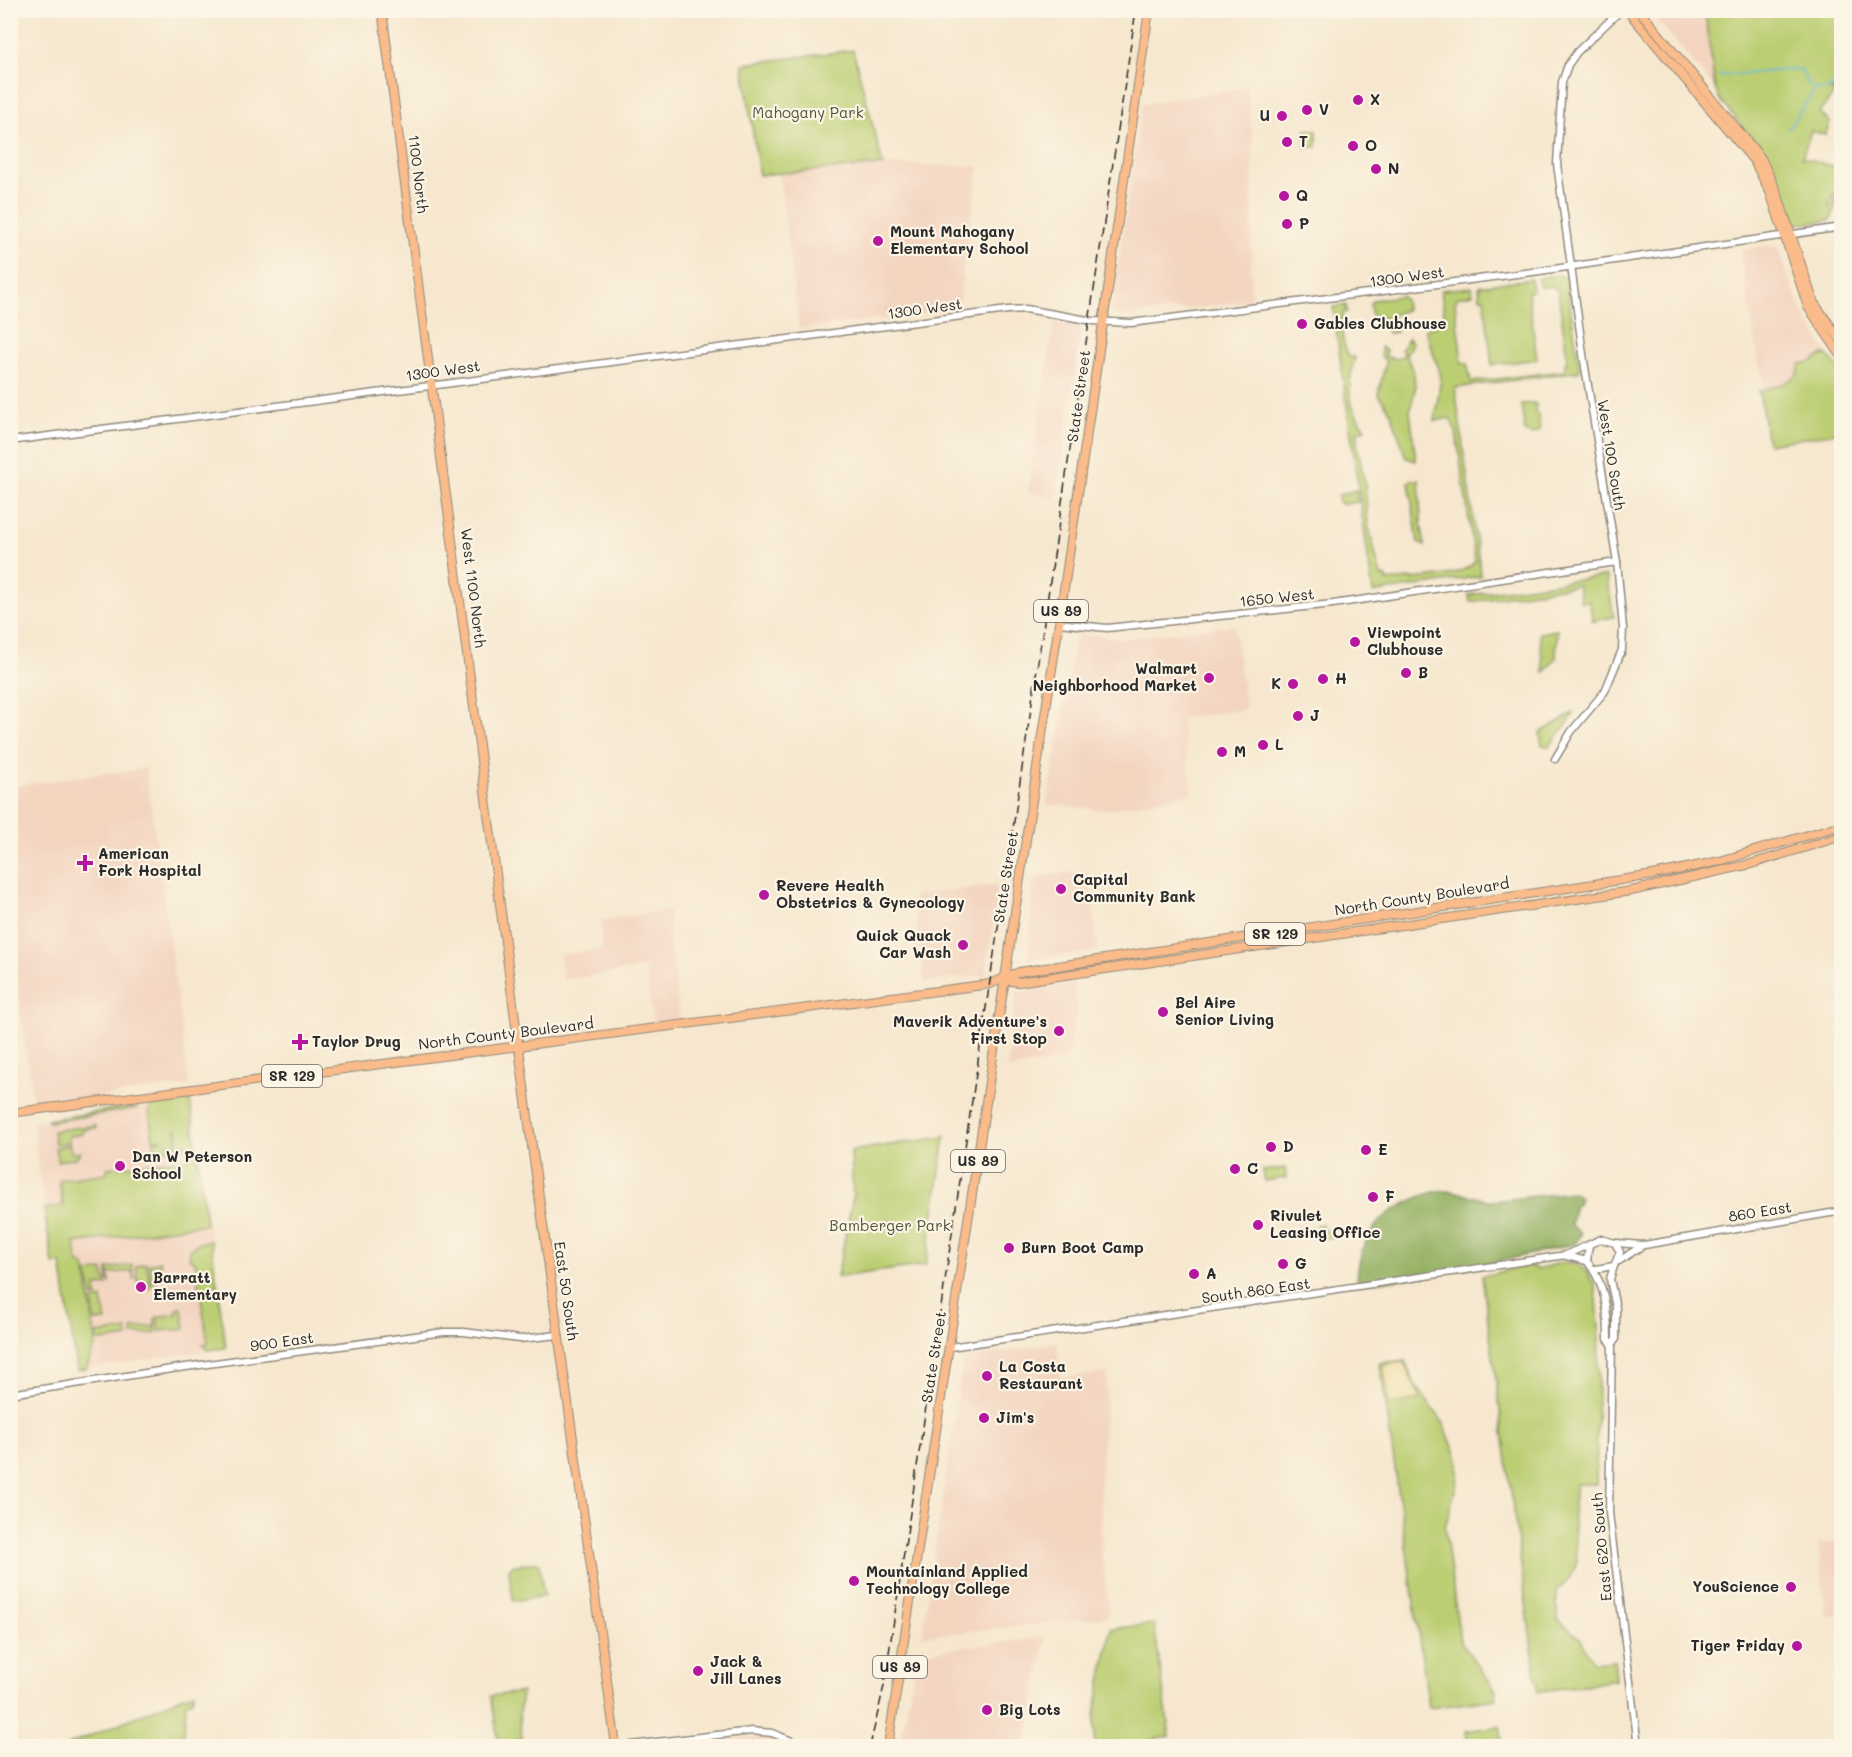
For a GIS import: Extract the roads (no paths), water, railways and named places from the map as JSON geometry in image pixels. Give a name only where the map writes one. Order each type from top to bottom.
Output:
[{"type":"main road","name":"1100 North","points":[[382,10],[426,342]]},
{"type":"main road","name":"State Street","points":[[888,1746],[1059,623],[1149,10]]},
{"type":"main road","points":[[1628,10],[1754,161],[1770,192],[1814,303],[1842,342]]},
{"type":"main road","points":[[1639,10],[1761,158],[1776,190],[1786,234],[1808,307],[1842,357]]},
{"type":"main road","name":"West 1100 North","points":[[426,342],[492,839]]},
{"type":"main road","name":"North County Boulevard","points":[[10,1113],[990,984],[1020,972],[1653,875],[1720,861],[1842,825]]},
{"type":"main road","name":"North County Boulevard","points":[[1004,980],[1018,982],[1552,903],[1707,874],[1842,836]]},
{"type":"main road","name":"East 50 South","points":[[492,839],[616,1746]]},
{"type":"street","name":"West 100 South","points":[[1555,759],[1571,732],[1605,691],[1622,650],[1623,628],[1617,562],[1570,266],[1557,164],[1562,82],[1568,65],[1577,52],[1620,10]]},
{"type":"street","name":"1300 West","points":[[10,441],[1008,310],[1026,309],[1104,322],[1131,323],[1704,248],[1842,227]]},
{"type":"street","name":"1650 West","points":[[1059,623],[1107,628],[1334,604],[1617,562]]},
{"type":"street","name":"860 East","points":[[1644,1245],[1842,1211]]},
{"type":"street","points":[[1601,1239],[1615,1243],[1644,1245],[1616,1265],[1595,1269],[1587,1261],[1589,1245],[1601,1239]]},
{"type":"street","points":[[1615,1243],[1620,1252],[1616,1265]]},
{"type":"street","name":"South 860 East","points":[[950,1347],[1566,1256],[1589,1245]]},
{"type":"street","name":"South 860 East","points":[[1566,1256],[1587,1261]]},
{"type":"street","name":"East 620 South","points":[[1616,1265],[1610,1280],[1616,1308],[1616,1339],[1612,1344],[1609,1513],[1638,1746]]},
{"type":"street","name":"East 620 South","points":[[1595,1269],[1604,1293],[1608,1339],[1612,1344]]},
{"type":"street","name":"900 East","points":[[10,1394],[178,1368],[444,1332],[464,1332],[513,1339],[558,1335]]},
{"type":"street","points":[[622,1746],[752,1731],[772,1733],[804,1746]]},
{"type":"waterway","points":[[1718,76],[1798,69],[1802,71],[1807,83],[1815,90]]},
{"type":"waterway","points":[[1788,129],[1815,90],[1830,89],[1833,84],[1842,82]]},
{"type":"railway","points":[[870,1746],[884,1686],[1136,10]]},
{"type":"place","name":"X","points":[[1358,100]]},
{"type":"place","name":"V","points":[[1307,110]]},
{"type":"place","name":"U","points":[[1282,116]]},
{"type":"place","name":"T","points":[[1287,142]]},
{"type":"place","name":"O","points":[[1353,146]]},
{"type":"place","name":"N","points":[[1376,169]]},
{"type":"place","name":"Q","points":[[1284,196]]},
{"type":"place","name":"P","points":[[1287,224]]},
{"type":"place","name":"Mount Mahogany Elementary School","points":[[878,241]]},
{"type":"place","name":"Gables Clubhouse","points":[[1302,324]]},
{"type":"place","name":"Viewpoint Clubhouse","points":[[1355,642]]},
{"type":"place","name":"B","points":[[1406,673]]},
{"type":"place","name":"Walmart Neighborhood Market","points":[[1209,678]]},
{"type":"place","name":"H","points":[[1323,679]]},
{"type":"place","name":"K","points":[[1293,684]]},
{"type":"place","name":"J","points":[[1298,716]]},
{"type":"place","name":"L","points":[[1263,745]]},
{"type":"place","name":"M","points":[[1222,752]]},
{"type":"place","name":"American Fork Hospital","points":[[85,863]]},
{"type":"place","name":"Capital Community Bank","points":[[1061,889]]},
{"type":"place","name":"Revere Health Obstetrics & Gynecology","points":[[764,895]]},
{"type":"place","name":"Quick Quack Car Wash","points":[[963,945]]},
{"type":"place","name":"Bel Aire Senior Living","points":[[1163,1012]]},
{"type":"place","name":"Maverik Adventure's First Stop","points":[[1059,1031]]},
{"type":"place","name":"Taylor Drug","points":[[300,1042]]},
{"type":"place","name":"D","points":[[1271,1147]]},
{"type":"place","name":"E","points":[[1366,1150]]},
{"type":"place","name":"Dan W Peterson School","points":[[120,1166]]},
{"type":"place","name":"C","points":[[1235,1169]]},
{"type":"place","name":"F","points":[[1373,1197]]},
{"type":"place","name":"Rivulet Leasing Office","points":[[1258,1225]]},
{"type":"place","name":"Burn Boot Camp","points":[[1009,1248]]},
{"type":"place","name":"G","points":[[1283,1264]]},
{"type":"place","name":"A","points":[[1194,1274]]},
{"type":"place","name":"Barratt Elementary","points":[[141,1287]]},
{"type":"place","name":"La Costa Restaurant","points":[[987,1376]]},
{"type":"place","name":"Jim's","points":[[984,1418]]},
{"type":"place","name":"Mountainland Applied Technology College","points":[[854,1581]]},
{"type":"place","name":"YouScience","points":[[1791,1587]]},
{"type":"place","name":"Tiger Friday","points":[[1797,1646]]},
{"type":"place","name":"Jack & Jill Lanes","points":[[698,1671]]},
{"type":"place","name":"Big Lots","points":[[987,1710]]},
{"type":"park label","name":"Mahogany Park","points":[[808,113]]},
{"type":"park label","name":"Bamberger Park","points":[[890,1226]]}]
